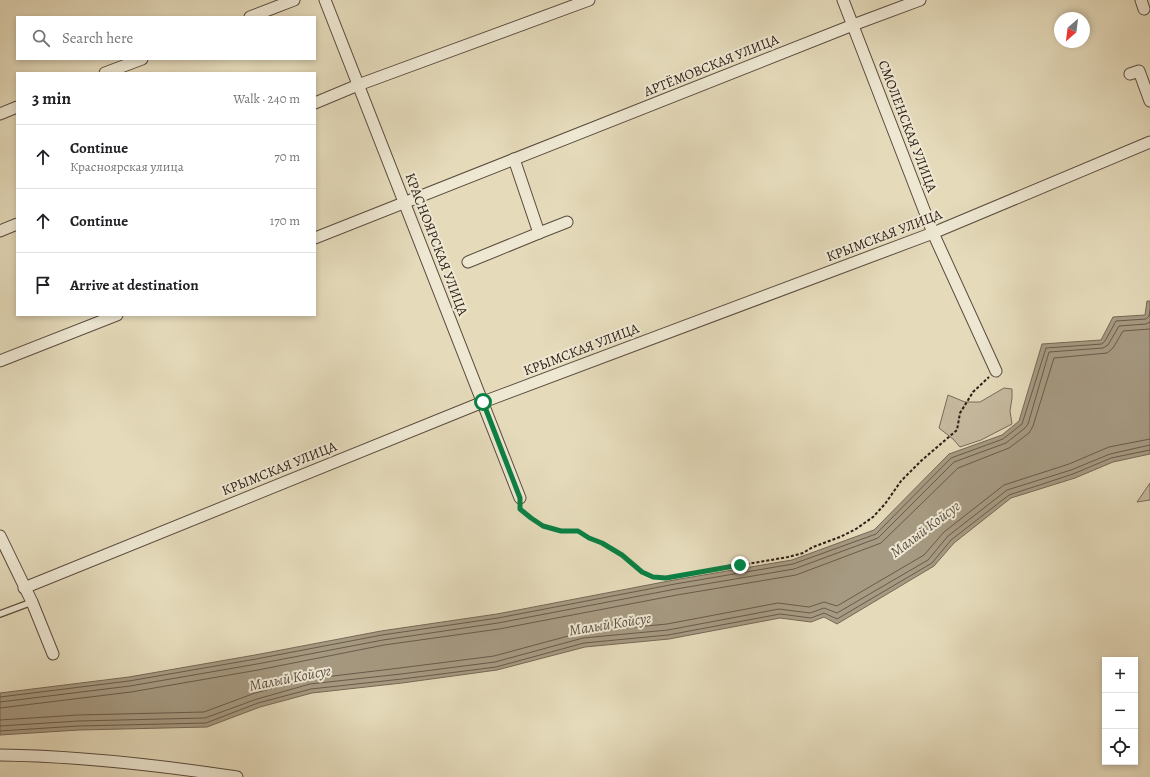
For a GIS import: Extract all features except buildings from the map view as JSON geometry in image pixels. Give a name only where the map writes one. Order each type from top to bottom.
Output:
[{"type":"street","points":[[253,16],[294,0]]},
{"type":"street","name":"КРАСНОЯРСКАЯ УЛИЦА","points":[[325,0],[520,498]]},
{"type":"street","points":[[316,103],[358,85],[589,0]]},
{"type":"street","name":"СМОЛЕНСКАЯ УЛИЦА","points":[[843,0],[932,233],[996,371]]},
{"type":"street","name":"АРТЁМОВСКАЯ УЛИЦА","points":[[316,238],[853,25],[920,0]]},
{"type":"street","points":[[108,72],[139,60]]},
{"type":"street","points":[[1130,74],[1140,71],[1150,101]]},
{"type":"street","points":[[0,114],[16,107]]},
{"type":"street","name":"КРЫМСКАЯ УЛИЦА","points":[[24,588],[483,402],[932,233],[1150,142]]},
{"type":"street","points":[[514,159],[539,233]]},
{"type":"street","points":[[468,262],[567,222]]},
{"type":"street","points":[[0,231],[16,224]]},
{"type":"street","points":[[0,361],[114,316]]},
{"type":"street","points":[[0,536],[32,602],[53,654]]},
{"type":"street","points":[[0,755],[99,759],[237,777]]},
{"type":"lane","points":[[0,614],[32,602]]},
{"type":"path","points":[[520,498],[520,509],[543,526],[561,531],[578,531],[615,550],[642,572],[653,577],[666,578],[707,572],[803,553],[813,546],[840,537],[856,529],[873,516],[885,504],[901,481],[928,455],[958,430],[960,413],[973,392],[996,371]]},
{"type":"shaded area","points":[[1004,388],[1012,389],[1010,411],[1012,424],[981,440],[960,447],[953,439],[939,428],[948,395],[965,402],[980,402]]},
{"type":"shaded area","points":[[1150,483],[1150,500],[1137,502]]},
{"type":"water","name":"Малый Койсуг","points":[[1147,301],[1150,301],[1150,454],[1113,462],[1075,478],[1011,498],[954,543],[934,566],[837,624],[824,617],[811,622],[780,618],[669,639],[585,647],[497,670],[312,693],[260,707],[207,727],[79,730],[0,735],[0,693],[129,677],[381,631],[497,614],[674,580],[792,560],[874,530],[949,454],[1002,435],[1019,421],[1042,344],[1101,340],[1113,317],[1145,315]]},
{"type":"route","points":[[483,402],[520,498],[520,509],[536,522],[551,529],[561,531],[578,531],[589,538],[615,550],[642,572],[653,577],[666,578],[740,565]]}]
